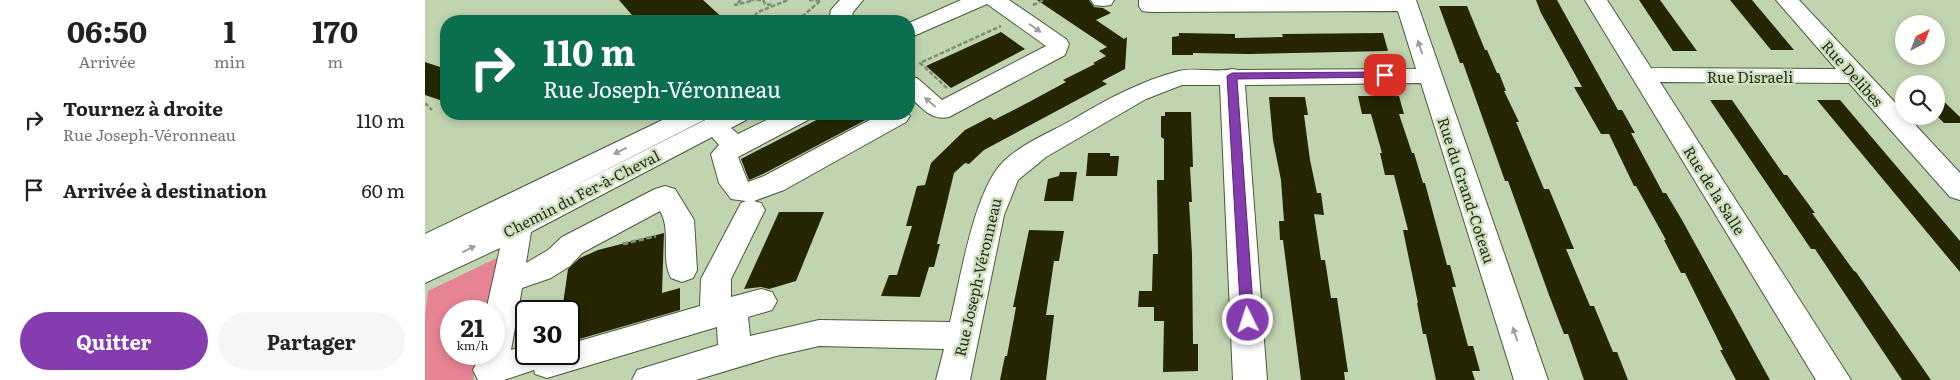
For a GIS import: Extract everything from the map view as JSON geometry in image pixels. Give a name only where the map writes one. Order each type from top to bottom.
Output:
[{"type":"street","points":[[841,15],[842,10],[853,0]]},
{"type":"street","points":[[908,15],[941,3],[979,0]]},
{"type":"street","points":[[915,88],[940,111],[1057,50],[1058,44],[995,0]]},
{"type":"street","points":[[1150,0],[1150,6],[1405,2]]},
{"type":"street","name":"Rue de la Salle","points":[[1596,0],[1834,380]]},
{"type":"street","name":"Rue Delibes","points":[[1787,0],[1960,190]]},
{"type":"street","name":"Rue du Grand-Coteau","points":[[1405,2],[1531,380]]},
{"type":"street","points":[[915,26],[941,3]]},
{"type":"street","name":"Rue Disraeli","points":[[1644,75],[1856,76]]},
{"type":"street","points":[[1232,76],[1250,380]]},
{"type":"street","name":"Rue Joseph-Véronneau","points":[[953,380],[990,215],[998,190],[1012,169],[1038,150],[1153,86],[1182,78],[1232,76],[1430,76]]},
{"type":"street","name":"Chemin du Fer-à-Cheval","points":[[426,255],[519,213],[706,120]]},
{"type":"street","points":[[714,120],[735,146]]},
{"type":"street","points":[[787,120],[735,146],[724,154],[733,183],[741,192],[756,191],[774,183],[890,120]]},
{"type":"street","points":[[659,142],[660,184],[680,220],[682,270]]},
{"type":"street","points":[[509,280],[540,270],[559,258],[573,245],[665,196]]},
{"type":"street","points":[[735,354],[737,308],[716,279],[751,210]]},
{"type":"street","points":[[505,300],[519,213]]},
{"type":"street","points":[[580,354],[737,308]]},
{"type":"street","points":[[649,380],[776,342],[819,333],[963,336]]},
{"type":"path","points":[[741,0],[735,5],[750,0],[764,0],[765,4],[774,6]]},
{"type":"path","points":[[773,0],[774,6]]},
{"type":"path","points":[[755,15],[758,12],[788,0]]},
{"type":"path","points":[[804,15],[822,1],[809,0]]},
{"type":"path","points":[[1033,5],[1044,0]]},
{"type":"path","points":[[951,91],[920,63],[1001,26]]},
{"type":"path","points":[[982,34],[987,38]]},
{"type":"path","points":[[962,43],[966,46]]},
{"type":"path","points":[[425,103],[429,104],[432,110]]},
{"type":"shaded area","points":[[499,257],[489,300],[440,300],[440,365],[476,365],[473,380],[425,380],[425,316],[428,291]]},
{"type":"building","points":[[619,0],[703,0],[719,15],[632,15]]},
{"type":"building","points":[[1037,0],[1089,0],[1094,7],[1103,8],[1111,13],[1096,20],[1124,39],[1127,37],[1125,69],[1102,81],[1107,84],[984,150],[969,164],[965,163],[954,173],[937,244],[940,244],[934,267],[929,267],[920,297],[881,296],[889,275],[897,275],[912,226],[906,226],[917,186],[925,185],[931,163],[965,130],[990,117],[994,120],[1029,102],[1066,82],[1063,80],[1095,64],[1093,63],[1106,56],[1099,51],[1107,47]]},
{"type":"building","points":[[1536,0],[1557,0],[1618,110],[1622,110],[1635,133],[1631,133],[1663,193],[1666,193],[1682,220],[1770,380],[1736,380],[1720,350],[1723,350],[1685,273],[1681,273],[1664,240],[1666,240],[1636,186],[1634,186],[1609,134],[1601,134],[1574,87],[1582,87],[1541,13]]},
{"type":"building","points":[[1639,0],[1660,0],[1697,51],[1673,51]]},
{"type":"building","points":[[1730,0],[1752,0],[1794,50],[1771,50]]},
{"type":"building","points":[[1439,6],[1467,6],[1485,50],[1487,50],[1497,73],[1499,73],[1506,91],[1504,91],[1519,122],[1516,122],[1544,189],[1549,189],[1574,249],[1566,249],[1590,306],[1594,306],[1613,352],[1617,352],[1628,380],[1584,380],[1568,334],[1564,334],[1508,181],[1505,181],[1463,63],[1460,63]]},
{"type":"building","points":[[1001,32],[1025,49],[951,88],[926,66]]},
{"type":"building","points":[[1179,33],[1235,34],[1235,38],[1283,37],[1282,34],[1383,33],[1388,51],[1249,54],[1193,53],[1193,55],[1172,55],[1172,37],[1179,36]]},
{"type":"building","points":[[425,62],[440,67],[440,100],[425,95]]},
{"type":"building","points":[[1358,96],[1399,96],[1404,114],[1399,114],[1423,183],[1425,183],[1447,265],[1450,265],[1456,287],[1452,287],[1468,346],[1473,346],[1480,371],[1472,371],[1475,380],[1436,380],[1426,334],[1423,334],[1403,230],[1408,230],[1394,175],[1385,175],[1380,153],[1382,153],[1371,114],[1362,114]]},
{"type":"building","points":[[1269,97],[1305,97],[1308,115],[1304,115],[1310,160],[1317,193],[1321,193],[1324,215],[1314,214],[1321,260],[1325,260],[1331,298],[1337,298],[1348,372],[1344,372],[1345,380],[1301,380],[1283,240],[1280,240],[1279,221],[1284,221],[1281,180],[1273,140]]},
{"type":"building","points":[[1710,100],[1732,100],[1784,175],[1787,175],[1815,213],[1812,213],[1856,272],[1931,380],[1902,380],[1815,249],[1811,249]]},
{"type":"building","points":[[1817,100],[1840,100],[1960,241],[1960,272]]},
{"type":"building","points":[[1945,103],[1960,117],[1960,123],[1945,123]]},
{"type":"building","points":[[1165,112],[1191,112],[1193,167],[1190,167],[1192,202],[1189,202],[1192,254],[1193,344],[1198,344],[1198,371],[1163,372],[1164,321],[1154,321],[1154,307],[1138,307],[1139,291],[1152,291],[1153,254],[1158,254],[1157,180],[1164,180],[1164,139],[1161,137],[1161,116],[1165,116]]},
{"type":"building","points":[[816,120],[866,120],[749,180],[741,159]]},
{"type":"building","points":[[1088,153],[1110,153],[1110,156],[1119,156],[1117,176],[1086,176]]},
{"type":"building","points":[[1060,172],[1077,172],[1073,201],[1044,201],[1048,179],[1059,176]]},
{"type":"building","points":[[779,212],[824,212],[796,281],[769,289],[761,287],[744,289]]},
{"type":"building","points":[[1029,230],[1064,231],[1059,261],[1054,261],[1046,315],[1054,315],[1046,380],[1000,380],[1005,356],[1007,356],[1016,307],[1013,307]]},
{"type":"building","points":[[664,233],[662,293],[680,288],[680,310],[580,339],[580,300],[564,300],[568,269],[580,258],[598,250]]},
{"type":"route","points":[[1248,320],[1232,76],[1385,75]]}]
